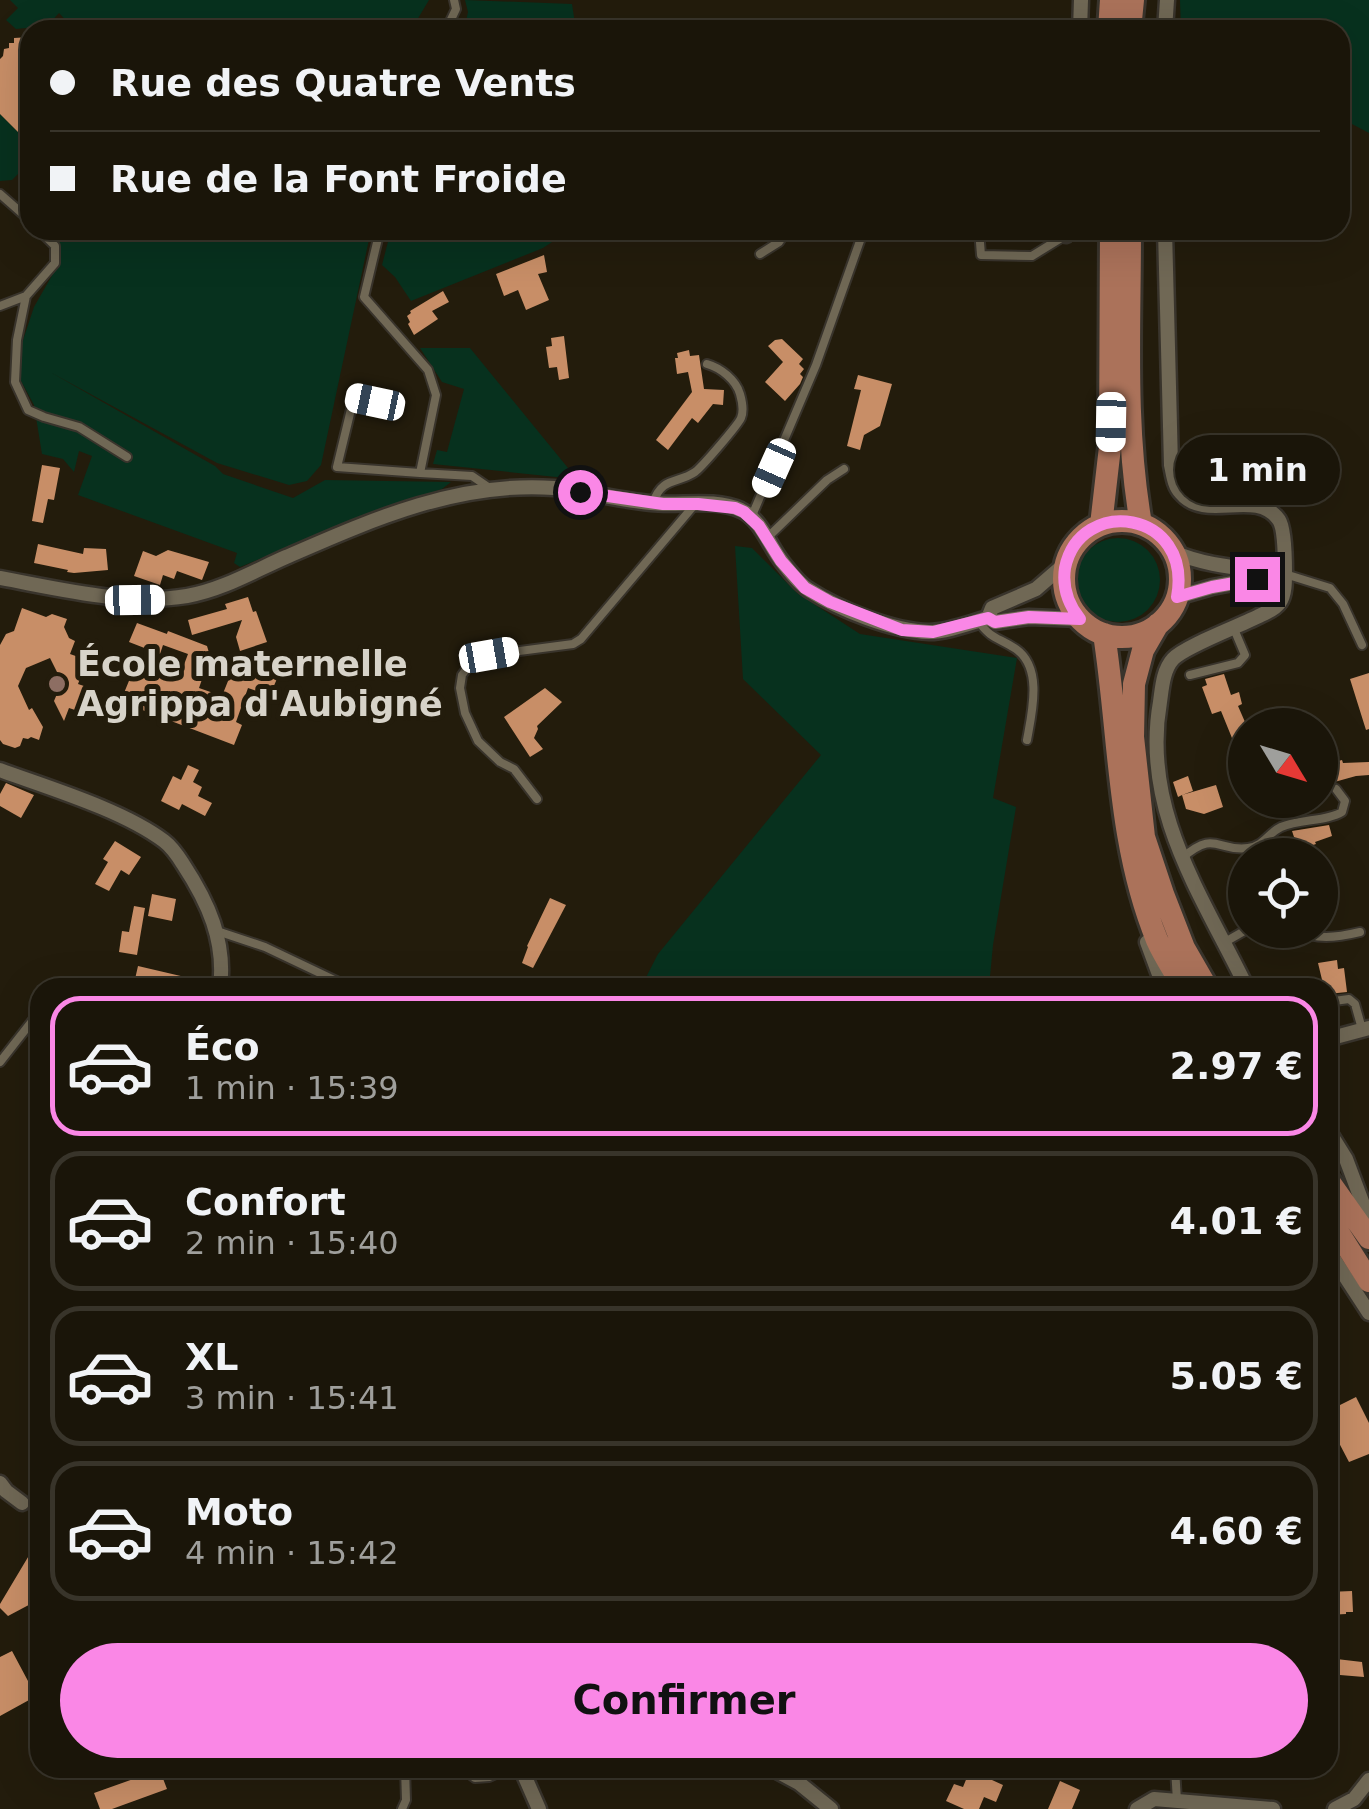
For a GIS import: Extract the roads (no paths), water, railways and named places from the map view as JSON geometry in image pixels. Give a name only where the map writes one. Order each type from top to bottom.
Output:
[{"type":"main road","points":[[1102,525],[1110,446],[1111,240]]},
{"type":"main road","points":[[1130,240],[1130,440],[1140,524]]},
{"type":"main road","points":[[1121,521],[1140,524],[1160,534],[1174,552],[1179,566],[1177,597],[1166,616],[1142,634],[1104,634],[1080,619],[1068,599],[1066,563],[1080,540],[1102,525],[1121,521]]},
{"type":"main road","points":[[1158,624],[1143,650],[1134,684],[1133,736],[1144,838],[1184,948],[1201,978]]},
{"type":"main road","points":[[1104,634],[1130,854],[1158,941],[1178,978]]},
{"type":"main road","points":[[1338,1194],[1369,1238]]},
{"type":"main road","points":[[1338,1232],[1369,1280]]},
{"type":"street","points":[[1165,240],[1171,465],[1175,483],[1181,494],[1205,506],[1257,506],[1268,510],[1280,521],[1283,531],[1284,594],[1279,604],[1172,660],[1166,672],[1155,744],[1162,803],[1182,858],[1242,978]]},
{"type":"street","points":[[0,578],[135,600],[191,595],[224,586],[366,522],[428,502],[491,489],[559,488],[653,504],[735,508],[752,518],[805,588],[902,630],[933,632],[983,620],[1029,617],[1080,619]]},
{"type":"street","points":[[1174,552],[1212,564],[1285,574]]},
{"type":"street","points":[[983,620],[992,608],[1036,589],[1066,563]]},
{"type":"street","points":[[1177,597],[1285,574]]},
{"type":"street","points":[[0,770],[94,805],[161,838],[202,892],[217,931],[222,978]]},
{"type":"street","points":[[1130,854],[1139,921],[1160,978]]},
{"type":"street","points":[[1338,1036],[1365,1028]]},
{"type":"street","points":[[1338,1146],[1369,1220]]},
{"type":"street","points":[[1338,1265],[1369,1312]]},
{"type":"street","points":[[0,1483],[22,1502]]},
{"type":"street","points":[[525,1778],[539,1809]]},
{"type":"street","points":[[805,1778],[832,1809]]},
{"type":"street","points":[[1334,1809],[1354,1799],[1369,1780]]},
{"type":"street","points":[[1137,1809],[1154,1799],[1273,1809]]},
{"type":"lane","points":[[0,194],[20,210]]},
{"type":"lane","points":[[0,306],[26,296],[56,263],[55,246],[49,240]]},
{"type":"lane","points":[[378,240],[364,297],[428,370],[436,395],[420,473]]},
{"type":"lane","points":[[760,254],[781,240]]},
{"type":"lane","points":[[752,518],[816,365],[859,240]]},
{"type":"lane","points":[[980,240],[982,255],[1032,256],[1055,240]]},
{"type":"lane","points":[[26,296],[16,340],[15,382],[28,410],[79,427],[127,456]]},
{"type":"lane","points":[[653,504],[667,483],[690,476],[700,468],[742,417],[738,387],[716,367],[706,364]]},
{"type":"lane","points":[[397,406],[354,397],[338,468],[472,476],[491,489]]},
{"type":"lane","points":[[766,538],[827,480],[844,469]]},
{"type":"lane","points":[[537,799],[514,769],[500,762],[478,741],[465,713],[460,688],[462,675],[473,660],[489,655],[573,644],[581,639],[696,504]]},
{"type":"lane","points":[[1285,574],[1330,588],[1343,604],[1362,645]]},
{"type":"lane","points":[[983,620],[989,636],[1020,652],[1031,668],[1033,705],[1026,740]]},
{"type":"lane","points":[[1190,675],[1238,662],[1245,655],[1234,629]]},
{"type":"lane","points":[[1338,791],[1345,801],[1338,815]]},
{"type":"lane","points":[[1267,838],[1277,828],[1311,818]]},
{"type":"lane","points":[[1182,858],[1210,842],[1228,845]]},
{"type":"lane","points":[[217,931],[265,947],[331,978]]},
{"type":"lane","points":[[1338,937],[1360,932]]},
{"type":"lane","points":[[1338,1000],[1349,999],[1356,1004],[1365,1028]]},
{"type":"lane","points":[[0,1062],[30,1024]]},
{"type":"lane","points":[[402,1809],[406,1800],[405,1778]]},
{"type":"lane","points":[[1176,1778],[1177,1801]]},
{"type":"place","name":"École maternelle Agrippa d'Aubigné","points":[[57,684]]}]
